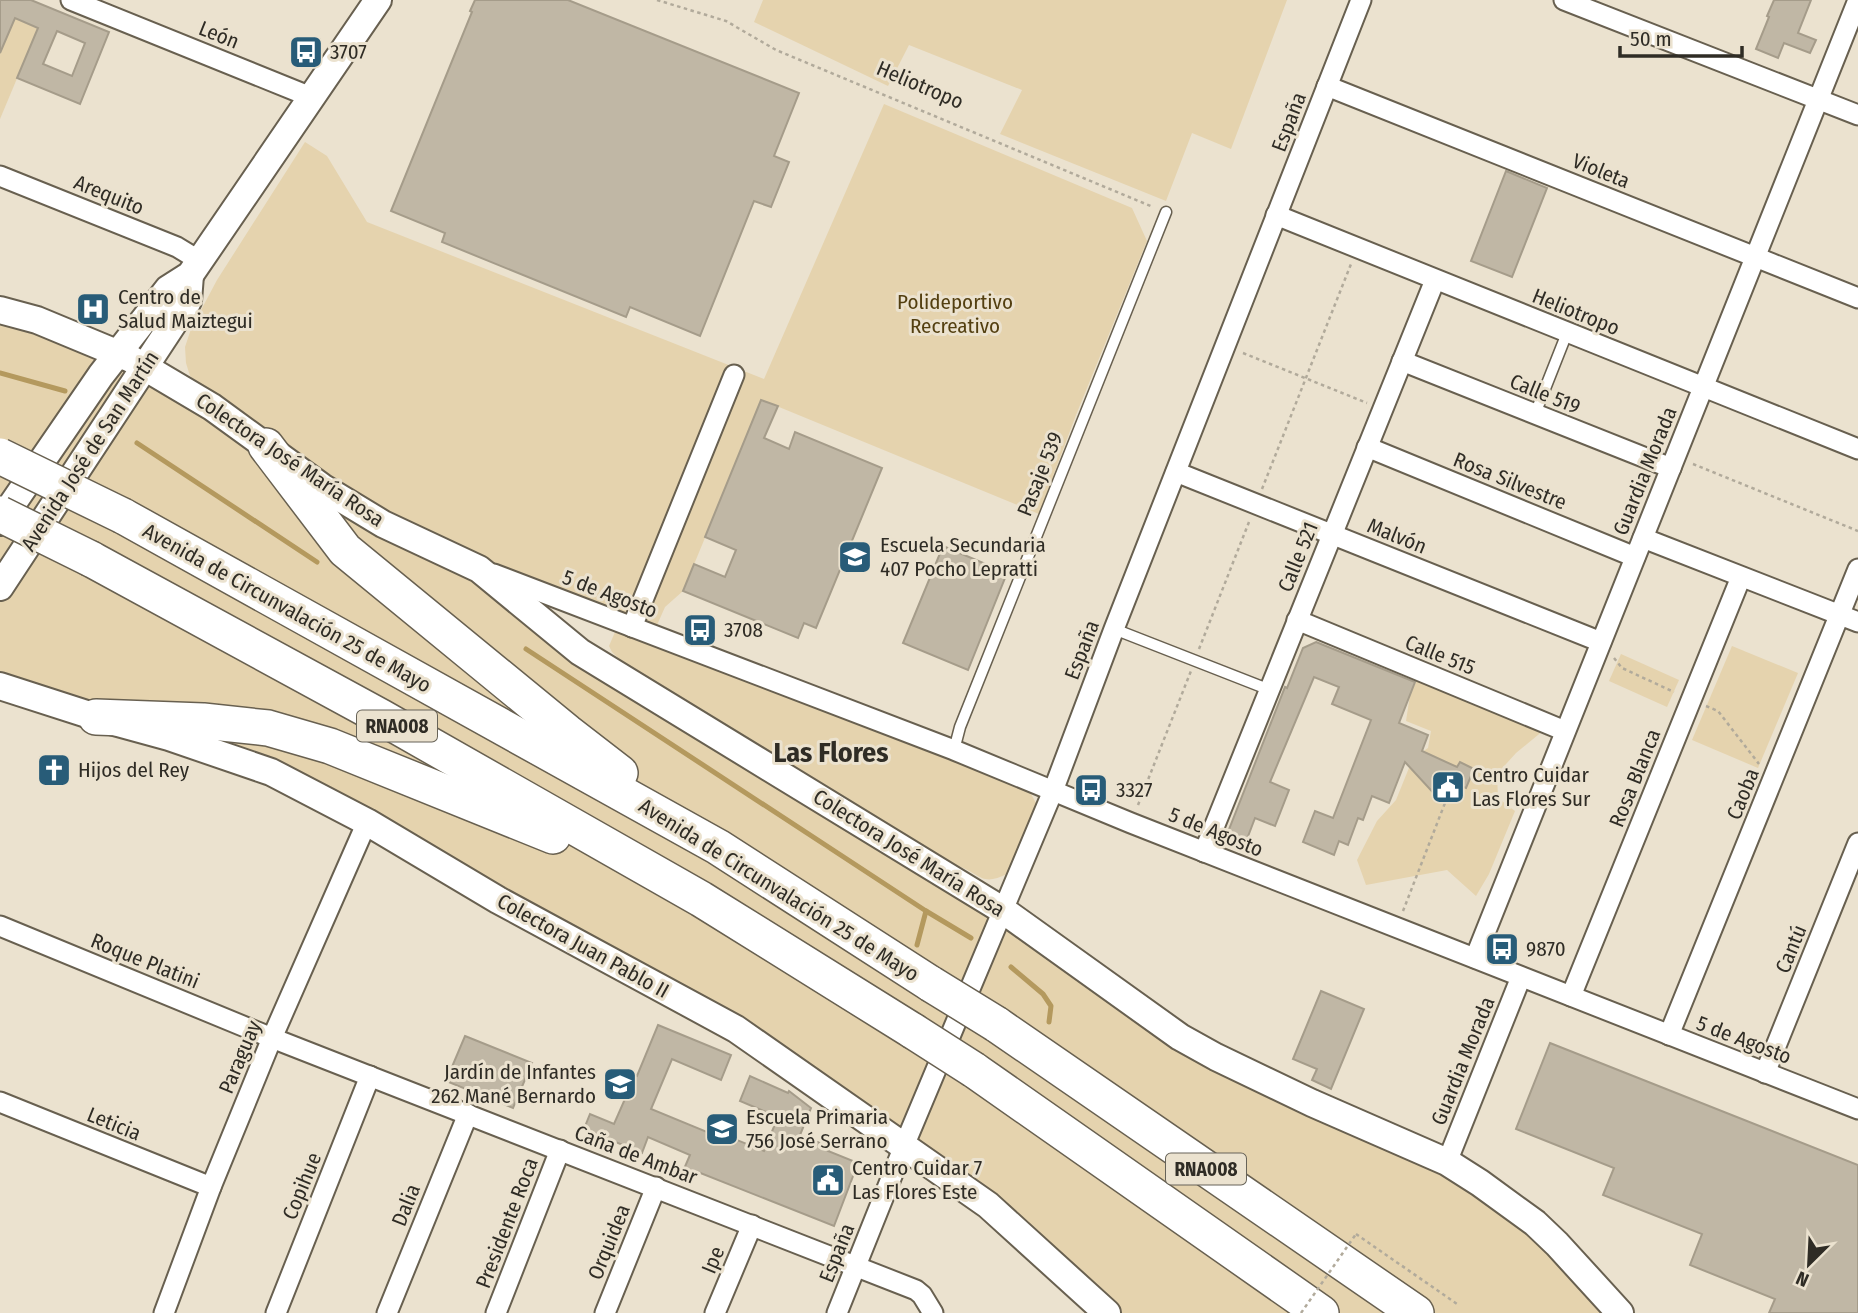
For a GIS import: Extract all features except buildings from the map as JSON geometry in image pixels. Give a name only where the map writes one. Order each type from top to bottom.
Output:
[{"type":"highway","points":[[266,446],[345,550],[567,733],[718,847]]},
{"type":"highway","name":"Avenida de Circunvalación 25 de Mayo","points":[[0,456],[123,516],[718,847],[996,1024],[1416,1313]]},
{"type":"highway","name":"RNA008","points":[[0,514],[91,559],[380,717],[701,899],[974,1070],[1321,1313]]},
{"type":"highway","points":[[96,718],[204,721],[268,728],[330,746],[701,899]]},
{"type":"main road","name":"Avenida José de San Martín","points":[[0,522],[118,353],[168,289],[195,268],[378,0]]},
{"type":"main road","name":"Avenida José de San Martín","points":[[0,587],[188,301],[195,268]]},
{"type":"main road","name":"Colectora José María Rosa","points":[[0,310],[37,320],[145,367],[212,407],[322,487],[383,524],[479,569],[580,652],[1004,911],[1180,1037],[1312,1103],[1447,1162],[1535,1223],[1620,1313]]},
{"type":"main road","name":"Colectora Juan Pablo II","points":[[0,685],[96,718],[169,737],[271,772],[367,821],[498,900],[736,1029],[988,1205],[1107,1313]]},
{"type":"street","name":"León","points":[[71,0],[311,97]]},
{"type":"street","name":"España","points":[[837,1313],[904,1146],[1054,791],[1114,629],[1361,0]]},
{"type":"street","points":[[1564,0],[1858,115]]},
{"type":"street","name":"Guardia Morada","points":[[1475,958],[1858,0]]},
{"type":"street","name":"Violeta","points":[[1327,86],[1858,298]]},
{"type":"street","name":"Arequito","points":[[0,176],[177,247],[195,268]]},
{"type":"street","name":"Heliotropo","points":[[1276,215],[1858,449]]},
{"type":"street","name":"Calle 521","points":[[1204,852],[1435,280]]},
{"type":"street","name":"Calle 519","points":[[1402,361],[1535,414],[1673,463]]},
{"type":"street","points":[[632,627],[734,375]]},
{"type":"street","name":"Rosa Silvestre","points":[[1367,447],[1635,556]]},
{"type":"street","name":"Malvón","points":[[1176,472],[1601,642]]},
{"type":"street","points":[[1643,538],[1858,622]]},
{"type":"street","name":"5 de Agosto","points":[[479,569],[954,750],[1131,823],[1858,1110]]},
{"type":"street","name":"Caoba","points":[[1669,1035],[1858,569]]},
{"type":"street","name":"Rosa Blanca","points":[[1571,996],[1741,577]]},
{"type":"street","name":"Calle 515","points":[[1297,620],[1566,731]]},
{"type":"street","name":"Paraguay","points":[[164,1313],[211,1187],[272,1038],[367,821]]},
{"type":"street","name":"Cantú","points":[[1765,1073],[1858,842]]},
{"type":"street","name":"Roque Platini","points":[[0,926],[272,1038]]},
{"type":"street","name":"Guardia Morada","points":[[1447,1162],[1521,977]]},
{"type":"street","name":"Caña de Ambar","points":[[272,1038],[916,1290],[933,1313]]},
{"type":"street","name":"Copihue","points":[[276,1313],[370,1076]]},
{"type":"street","name":"Leticia","points":[[0,1102],[211,1187]]},
{"type":"street","name":"Dalia","points":[[387,1313],[468,1114]]},
{"type":"street","name":"Presidente Roca","points":[[496,1313],[560,1150]]},
{"type":"street","name":"Orquidea","points":[[606,1313],[656,1188]]},
{"type":"street","name":"Ipe","points":[[715,1313],[752,1225]]},
{"type":"lane","name":"Pasaje 539","points":[[954,750],[960,727],[1166,212]]},
{"type":"lane","points":[[1535,414],[1567,333]]},
{"type":"lane","points":[[1114,629],[1270,690]]},
{"type":"path","name":"Heliotropo","points":[[657,0],[726,21],[776,50],[1166,212]]},
{"type":"path","points":[[1131,823],[1357,248]]},
{"type":"path","points":[[1225,346],[1383,409]]},
{"type":"path","points":[[1673,463],[1858,531]]},
{"type":"path","points":[[1406,903],[1445,803]]},
{"type":"path","points":[[1301,1313],[1356,1234],[1457,1304]]},
{"type":"green space","points":[[0,0],[47,7],[0,119]]},
{"type":"green space","points":[[763,0],[1287,0],[1231,149],[1192,133],[1166,201],[1000,134],[1022,90],[909,45],[888,86],[754,22]]},
{"type":"green space","name":"Polideportivo Recreativo","points":[[884,104],[1132,208],[1147,241],[1039,514],[762,400],[683,591],[665,607],[657,625],[461,552],[364,503],[244,413],[203,389],[190,376],[185,347],[191,329],[217,280],[305,142],[327,156],[367,222],[764,379]]},
{"type":"green space","points":[[0,310],[37,320],[434,549],[1180,1037],[1447,1162],[1620,1313],[1107,1313],[879,1129],[367,822],[0,686]]},
{"type":"green space","points":[[622,630],[1030,792],[1037,805],[1009,873],[987,879],[958,866],[619,659],[609,646],[615,632]]},
{"type":"green space","points":[[1732,646],[1798,673],[1758,768],[1692,740]]},
{"type":"green space","points":[[1621,654],[1679,680],[1667,707],[1609,681]]},
{"type":"green space","points":[[1418,678],[1544,730],[1516,753],[1497,774],[1498,798],[1515,811],[1489,874],[1476,896],[1447,870],[1366,885],[1357,860],[1377,821],[1396,800],[1413,758],[1428,748],[1431,731],[1406,721],[1410,695]]},
{"type":"waterway","points":[[0,373],[65,391]]},
{"type":"waterway","points":[[137,443],[317,562]]},
{"type":"waterway","points":[[526,649],[971,938]]},
{"type":"waterway","points":[[917,945],[926,911]]},
{"type":"waterway","points":[[1011,967],[1043,994],[1051,1006],[1049,1022]]},
{"type":"place","name":"3707","points":[[306,52]]},
{"type":"place","name":"Centro de Salud Maiztegui","points":[[93,309]]},
{"type":"place","name":"Escuela Secundaria 407 Pocho Lepratti","points":[[855,557]]},
{"type":"place","name":"3708","points":[[700,630]]},
{"type":"place","name":"Hijos del Rey","points":[[54,770]]},
{"type":"place","name":"Centro Cuidar Las Flores Sur","points":[[1448,787]]},
{"type":"place","name":"3327","points":[[1091,790]]},
{"type":"place","name":"9870","points":[[1502,949]]},
{"type":"place","name":"Jardín de Infantes 262 Mané Bernardo","points":[[620,1084]]},
{"type":"place","name":"Escuela Primaria 756 José Serrano","points":[[722,1129]]},
{"type":"place","name":"Centro Cuidar 7 Las Flores Este","points":[[828,1180]]},
{"type":"district","name":"Las Flores","points":[[831,752]]}]
